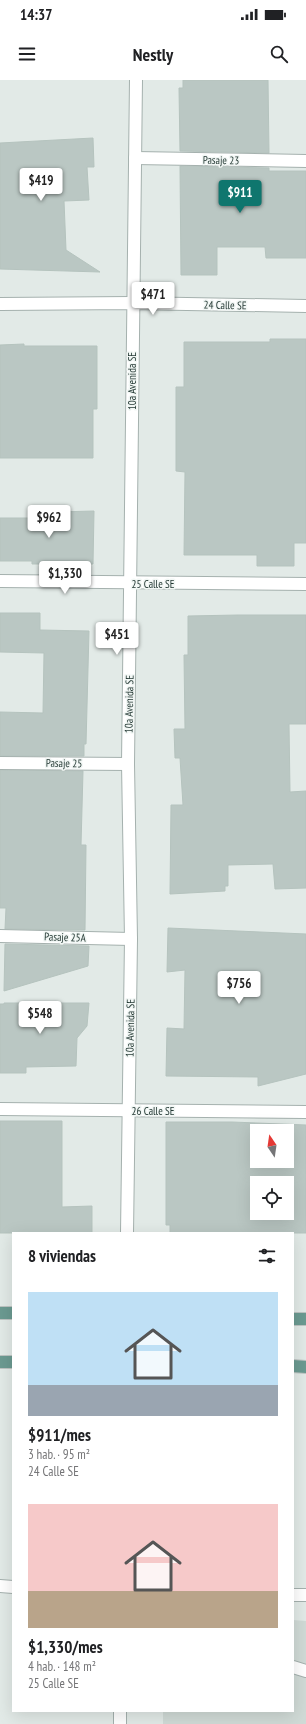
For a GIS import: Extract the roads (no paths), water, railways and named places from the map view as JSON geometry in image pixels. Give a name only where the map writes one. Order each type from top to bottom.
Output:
[{"type":"main road","points":[[0,1313],[12,1314]]},
{"type":"main road","points":[[294,1319],[306,1319]]},
{"type":"main road","points":[[0,1362],[12,1362]]},
{"type":"main road","points":[[294,1366],[306,1367]]},
{"type":"street","name":"10a Avenida SE","points":[[127,1232],[131,939],[128,764],[132,303],[136,80]]},
{"type":"street","name":"Pasaje 23","points":[[135,158],[306,161]]},
{"type":"street","name":"24 Calle SE","points":[[0,304],[132,303],[306,306]]},
{"type":"street","name":"25 Calle SE","points":[[0,582],[306,584]]},
{"type":"street","name":"Pasaje 25","points":[[0,762],[128,764]]},
{"type":"street","name":"Pasaje 25A","points":[[0,936],[131,939]]},
{"type":"street","name":"26 Calle SE","points":[[0,1110],[306,1112]]},
{"type":"street","points":[[0,1586],[12,1587]]},
{"type":"street","points":[[294,1595],[306,1596]]},
{"type":"street","points":[[294,1666],[306,1671]]},
{"type":"street","points":[[120,1712],[120,1724]]}]
